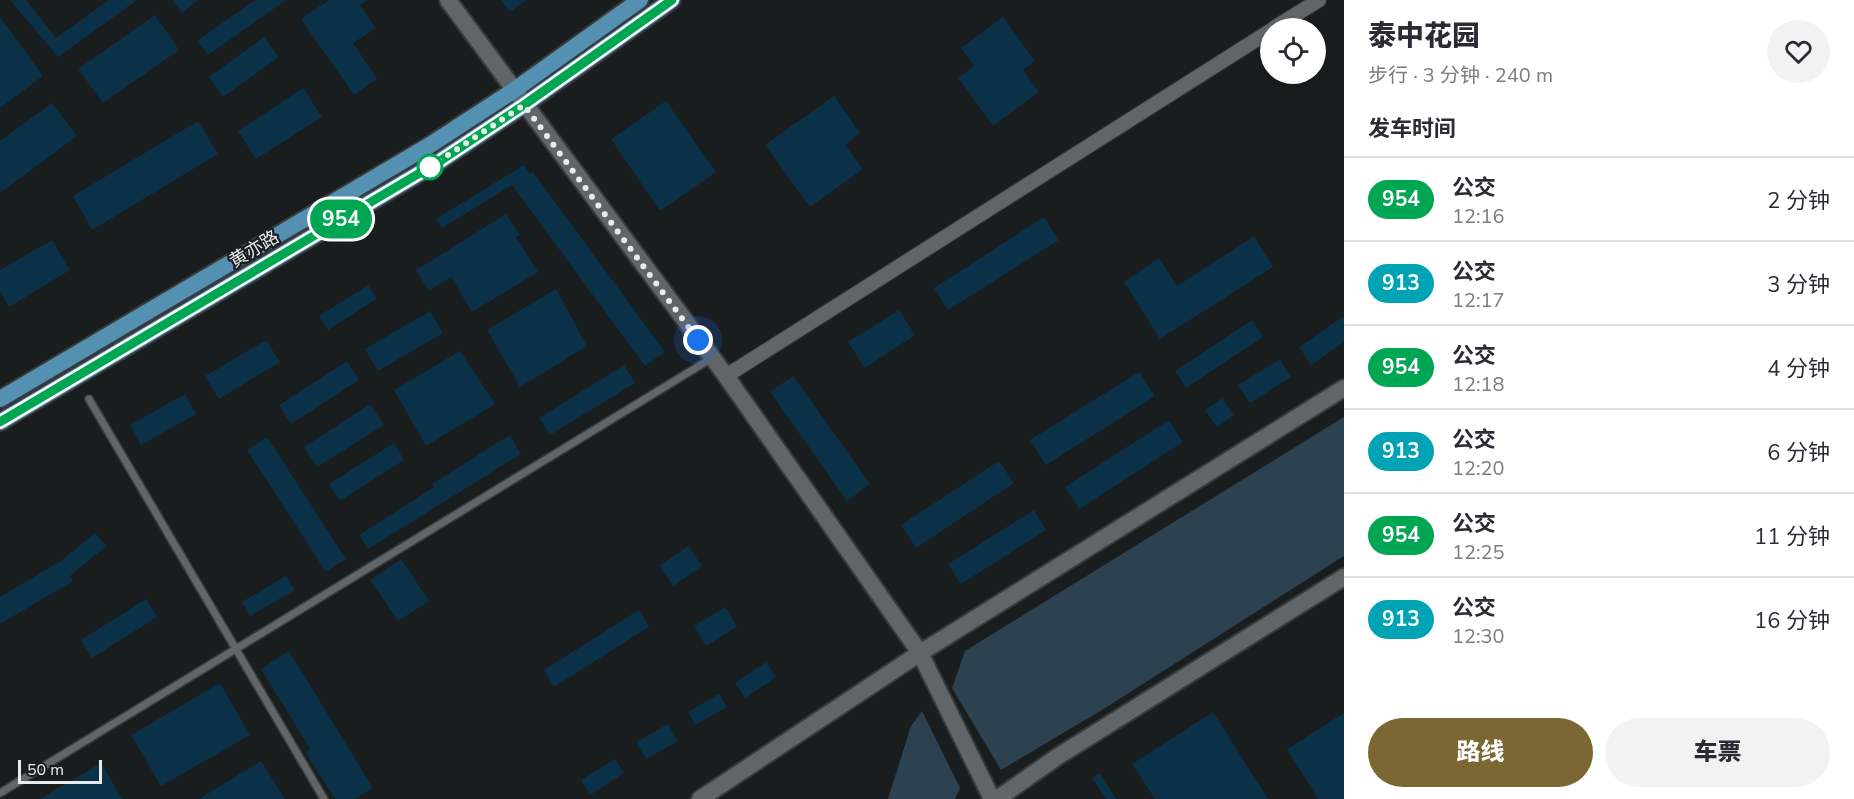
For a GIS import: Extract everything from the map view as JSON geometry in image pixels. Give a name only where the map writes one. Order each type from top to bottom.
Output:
[{"type":"main road","name":"黄亦路","points":[[0,399],[430,145],[513,91],[640,0]]},
{"type":"main road","name":"黄亦路","points":[[0,422],[440,161],[524,105],[672,0]]},
{"type":"street","points":[[448,0],[513,91],[726,376],[920,653],[992,799]]},
{"type":"street","points":[[1290,18],[1319,0]]},
{"type":"street","points":[[726,376],[1260,37]]},
{"type":"street","points":[[700,799],[920,653],[1344,388]]},
{"type":"street","points":[[997,799],[1056,757],[1344,578]]},
{"type":"lane","points":[[0,793],[712,358]]},
{"type":"lane","points":[[89,399],[324,799]]},
{"type":"shaded area","points":[[1344,417],[1344,556],[1102,710],[1001,770],[952,688],[965,651]]},
{"type":"shaded area","points":[[922,711],[960,788],[955,799],[888,799],[911,726]]},
{"type":"building","points":[[10,0],[26,0],[56,38],[109,0],[137,0],[58,57]]},
{"type":"building","points":[[172,0],[198,0],[182,13]]},
{"type":"building","points":[[255,0],[286,0],[208,55],[197,41]]},
{"type":"building","points":[[329,0],[368,0],[360,5],[376,28],[353,43],[377,79],[354,95],[301,19]]},
{"type":"building","points":[[501,0],[526,0],[510,12]]},
{"type":"building","points":[[155,15],[179,50],[103,103],[78,69]]},
{"type":"building","points":[[0,17],[43,76],[0,108]]},
{"type":"building","points":[[1003,17],[1035,61],[1023,70],[1039,92],[993,126],[958,78],[974,66],[961,48]]},
{"type":"building","points":[[264,37],[279,57],[223,97],[209,77]]},
{"type":"building","points":[[303,88],[322,117],[256,159],[238,131]]},
{"type":"building","points":[[834,96],[860,133],[845,145],[863,169],[810,207],[765,145]]},
{"type":"building","points":[[666,101],[716,172],[660,211],[611,139]]},
{"type":"building","points":[[52,103],[77,136],[0,193],[0,141]]},
{"type":"building","points":[[198,121],[218,154],[92,230],[73,196]]},
{"type":"building","points":[[524,165],[530,174],[533,172],[665,352],[645,366],[512,185],[442,228],[436,219]]},
{"type":"building","points":[[506,214],[520,235],[516,237],[538,272],[472,312],[451,277],[429,291],[416,270]]},
{"type":"building","points":[[1044,217],[1059,240],[948,310],[934,288]]},
{"type":"building","points":[[1254,236],[1273,267],[1160,339],[1124,282],[1159,258],[1177,286]]},
{"type":"building","points":[[52,240],[70,270],[9,307],[0,292],[0,270]]},
{"type":"building","points":[[368,285],[377,299],[328,330],[319,316]]},
{"type":"building","points":[[556,289],[587,346],[520,387],[487,330]]},
{"type":"building","points":[[899,310],[915,335],[865,368],[848,342]]},
{"type":"building","points":[[430,311],[443,333],[378,371],[365,349]]},
{"type":"building","points":[[1344,316],[1344,342],[1311,365],[1299,347]]},
{"type":"building","points":[[1252,320],[1263,337],[1186,388],[1175,371]]},
{"type":"building","points":[[266,340],[280,362],[219,399],[205,376]]},
{"type":"building","points":[[460,351],[495,404],[426,446],[394,390]]},
{"type":"building","points":[[1280,359],[1291,377],[1250,403],[1238,385]]},
{"type":"building","points":[[347,361],[359,380],[291,424],[279,405]]},
{"type":"building","points":[[624,365],[635,383],[550,435],[539,418]]},
{"type":"building","points":[[1139,372],[1155,396],[1046,465],[1030,440]]},
{"type":"building","points":[[793,376],[870,484],[847,501],[770,392]]},
{"type":"building","points":[[185,394],[196,414],[141,445],[130,425]]},
{"type":"building","points":[[1222,398],[1234,415],[1217,427],[1205,410]]},
{"type":"building","points":[[370,404],[384,425],[317,467],[304,447]]},
{"type":"building","points":[[1169,420],[1183,442],[1079,509],[1065,487]]},
{"type":"building","points":[[510,435],[521,454],[368,549],[359,535],[434,487],[432,484]]},
{"type":"building","points":[[267,437],[346,559],[326,572],[247,450]]},
{"type":"building","points":[[394,443],[404,460],[340,501],[329,484]]},
{"type":"building","points":[[999,461],[1014,483],[916,548],[901,525]]},
{"type":"building","points":[[1034,510],[1046,530],[961,584],[948,564]]},
{"type":"building","points":[[95,533],[106,546],[70,576],[73,581],[0,624],[0,597],[61,561]]},
{"type":"building","points":[[688,546],[702,566],[673,586],[659,566]]},
{"type":"building","points":[[401,559],[429,601],[398,621],[370,580]]},
{"type":"building","points":[[286,576],[295,590],[250,616],[242,602]]},
{"type":"building","points":[[146,599],[157,617],[92,658],[81,640]]},
{"type":"building","points":[[725,607],[737,627],[706,646],[694,626]]},
{"type":"building","points":[[639,610],[649,627],[554,687],[544,670]]},
{"type":"building","points":[[289,651],[373,788],[355,799],[335,799],[305,752],[310,749],[261,669]]},
{"type":"building","points":[[766,662],[776,677],[745,698],[735,683]]},
{"type":"building","points":[[220,683],[250,735],[161,786],[131,735]]},
{"type":"building","points":[[719,694],[727,707],[695,725],[688,712]]},
{"type":"building","points":[[1213,712],[1268,799],[1155,799],[1132,764]]},
{"type":"building","points":[[1344,713],[1344,799],[1318,799],[1287,749]]},
{"type":"building","points":[[668,724],[678,741],[646,759],[636,742]]},
{"type":"building","points":[[615,759],[624,773],[590,795],[581,780]]},
{"type":"building","points":[[261,761],[285,799],[199,799]]},
{"type":"building","points":[[101,763],[122,799],[40,799]]},
{"type":"building","points":[[1100,773],[1116,799],[1106,799],[1092,778]]},
{"type":"bus line","name":"954","points":[[0,422],[440,161],[524,105],[672,0]]},
{"type":"route","points":[[430,167],[524,105],[698,340]]}]
